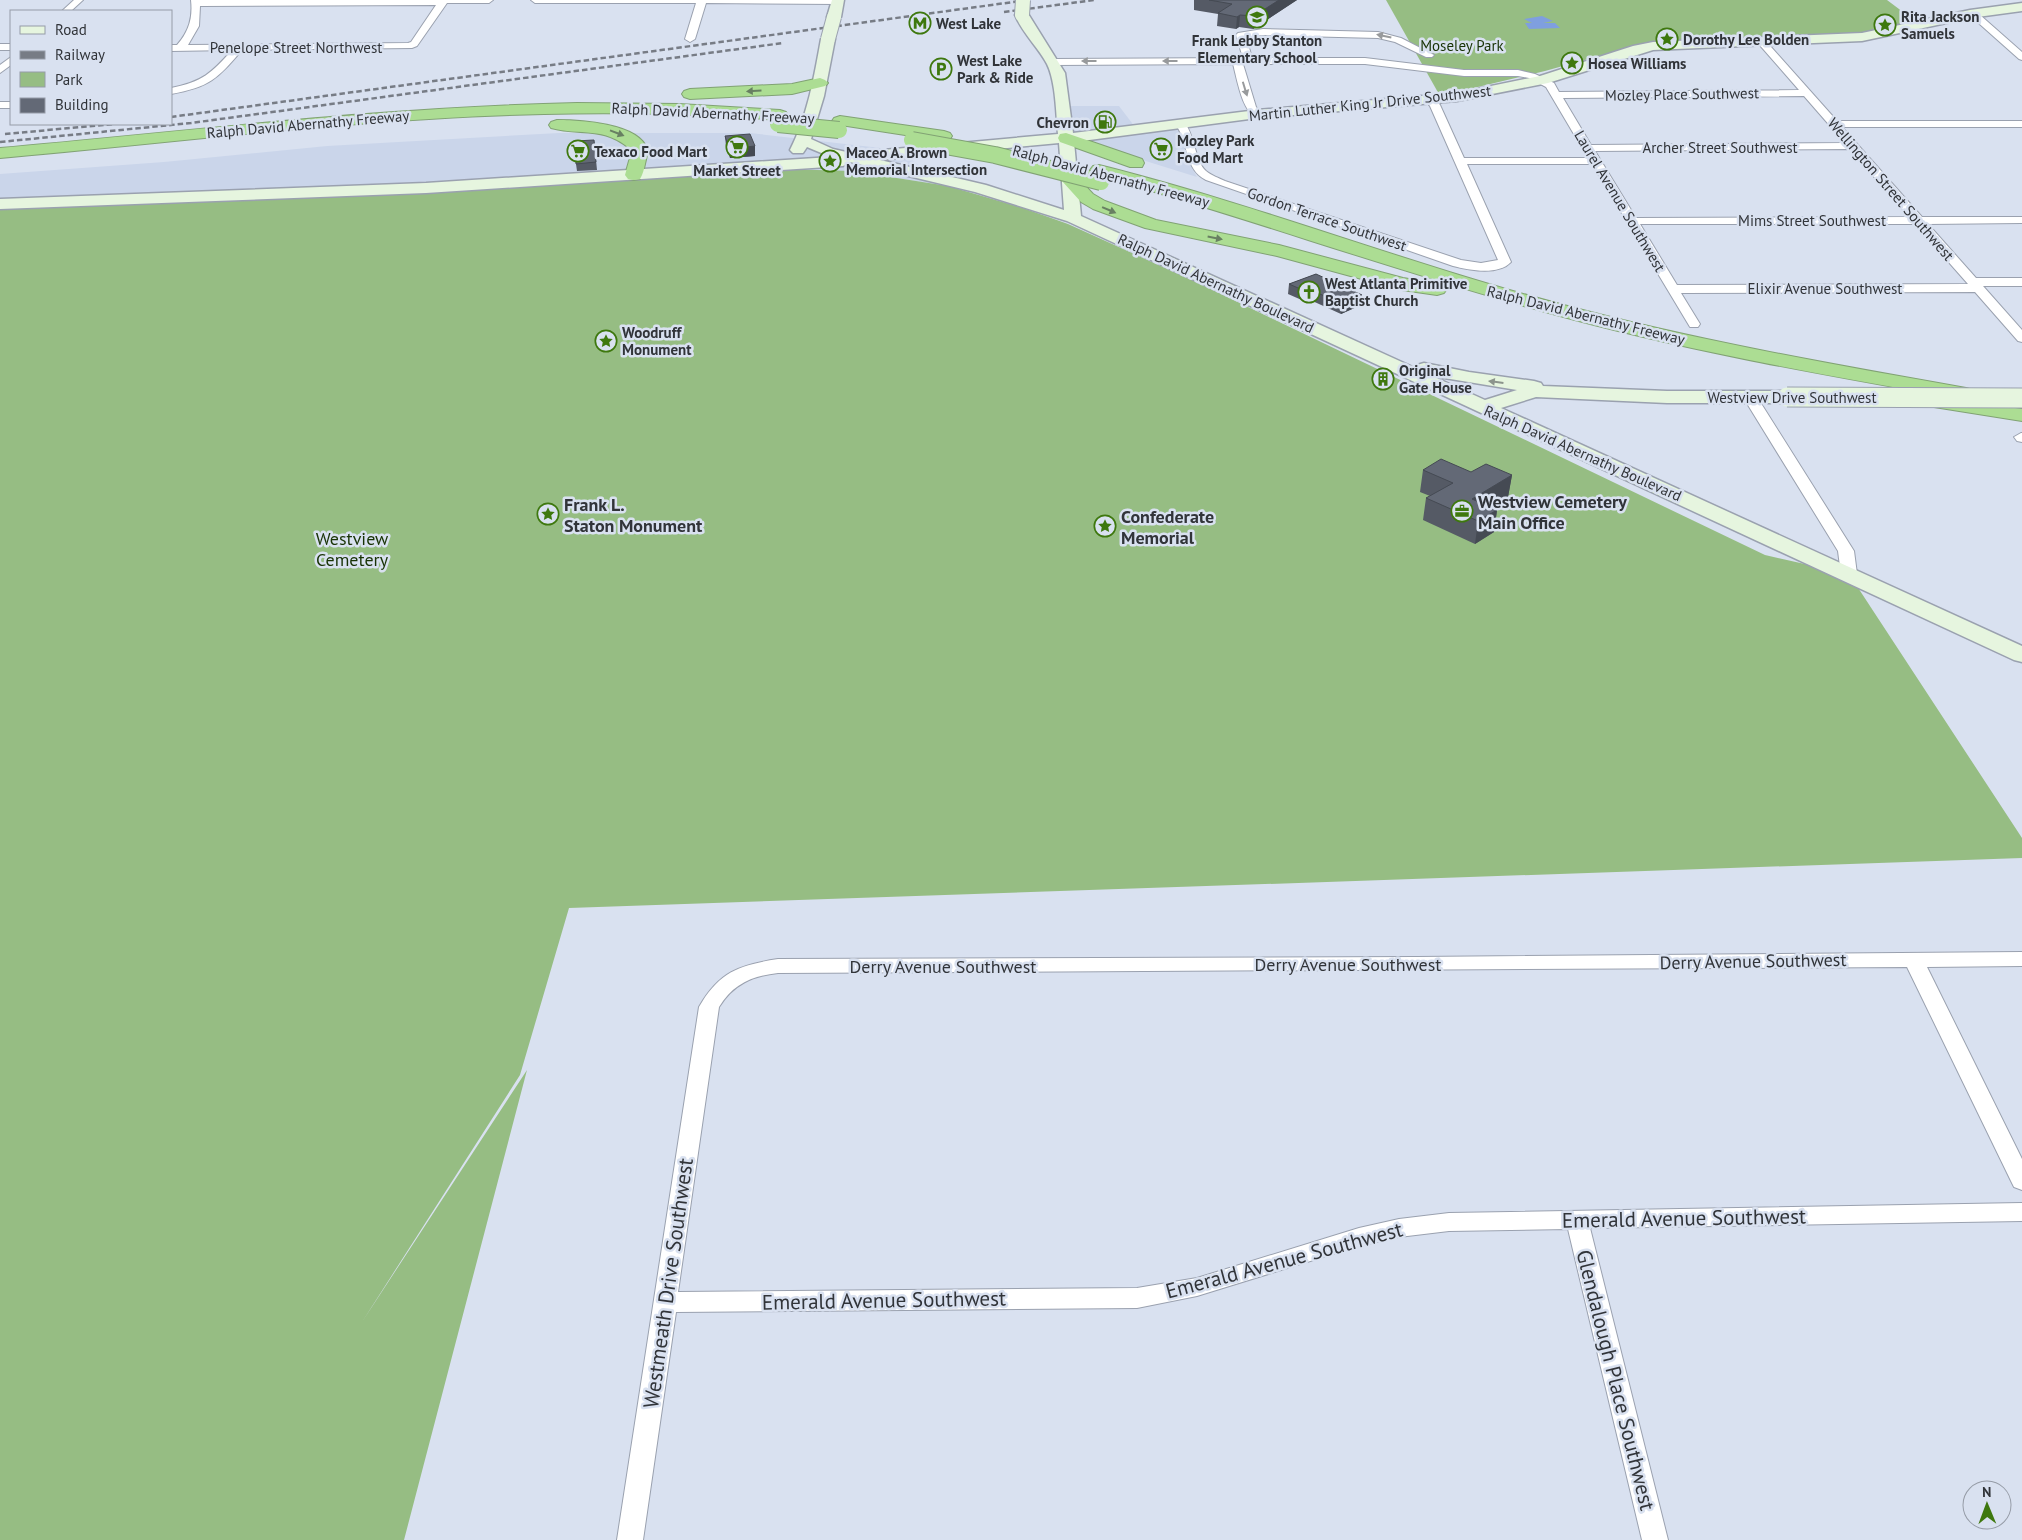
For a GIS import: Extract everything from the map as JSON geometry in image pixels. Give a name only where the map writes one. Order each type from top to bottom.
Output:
[{"type":"highway","points":[[237,129],[278,122],[375,112],[800,88],[819,90]]},
{"type":"highway","name":"Ralph David Abernathy Freeway","points":[[0,153],[237,129],[422,114],[546,108],[644,108],[779,119],[944,136],[1100,176],[1375,254],[1556,309],[1682,340],[1809,367],[2022,400]]},
{"type":"highway","name":"Ralph David Abernathy Freeway","points":[[342,129],[451,121],[568,116],[779,119]]},
{"type":"highway","points":[[539,125],[591,127],[621,134],[638,147],[639,154],[634,175]]},
{"type":"highway","name":"Ralph David Abernathy Freeway","points":[[840,125],[1100,176],[1451,291],[1602,333],[1736,365],[1925,401],[2022,415]]},
{"type":"highway","points":[[0,162],[342,129],[510,126]]},
{"type":"highway","points":[[1112,154],[1108,148],[1108,141],[1117,132]]},
{"type":"highway","points":[[1066,138],[1290,218],[1375,254]]},
{"type":"highway","points":[[1071,181],[1087,198],[1099,205],[1151,224],[1279,251],[1402,284],[1451,291]]},
{"type":"main road","points":[[802,164],[809,153],[808,139],[828,39],[838,0]]},
{"type":"main road","points":[[1023,0],[1022,15],[1030,33],[1054,62],[1058,73],[1071,181],[1073,218]]},
{"type":"main road","name":"Martin Luther King Jr Drive Southwest","points":[[1066,138],[1257,114],[1430,100],[1496,90],[1543,80],[1638,49],[1653,46],[1849,36],[1862,37],[1970,14],[2022,6]]},
{"type":"main road","name":"Martin Luther King Jr Drive Southwest","points":[[1849,36],[1959,13],[2022,6]]},
{"type":"main road","points":[[828,152],[847,154],[895,151],[1041,136],[1066,138]]},
{"type":"main road","points":[[0,204],[426,188],[860,160],[886,161],[1024,146],[1066,138]]},
{"type":"main road","points":[[808,139],[828,152],[860,160],[873,155],[1066,138]]},
{"type":"main road","points":[[1024,146],[1054,149],[1067,156]]},
{"type":"main road","points":[[945,179],[932,173],[927,166],[930,162],[947,155]]},
{"type":"main road","name":"Ralph David Abernathy Boulevard","points":[[860,160],[945,179],[1017,199],[1073,218],[1376,356],[1435,377],[1483,408],[1849,574],[2022,655]]},
{"type":"main road","points":[[802,164],[945,179]]},
{"type":"main road","name":"Westview Drive Southwest","points":[[1435,377],[1562,391],[1635,396],[2022,400]]},
{"type":"main road","name":"Westview Drive Southwest","points":[[1483,408],[1536,391],[1562,391]]},
{"type":"street","points":[[67,10],[79,0]]},
{"type":"street","points":[[176,48],[196,26],[196,2],[489,0]]},
{"type":"street","points":[[536,0],[838,0]]},
{"type":"street","points":[[690,39],[702,0]]},
{"type":"street","name":"Penelope Street Northwest","points":[[176,48],[405,46],[414,44],[444,1]]},
{"type":"street","points":[[1970,14],[1977,17],[2022,57]]},
{"type":"street","points":[[1248,61],[1241,35],[1263,32],[1378,35],[1398,40],[1429,54]]},
{"type":"street","name":"Wellington Street Southwest","points":[[1760,40],[1851,146],[2022,338]]},
{"type":"street","points":[[172,91],[193,87],[211,79],[239,48]]},
{"type":"street","points":[[0,70],[10,61]]},
{"type":"street","points":[[1237,61],[1251,108],[1257,114]]},
{"type":"street","points":[[1054,62],[1365,61],[1464,73],[1518,73],[1543,80]]},
{"type":"street","name":"Laurel Avenue Southwest","points":[[1543,80],[1550,85],[1694,324]]},
{"type":"street","name":"Mozley Place Southwest","points":[[1556,96],[1807,93]]},
{"type":"street","points":[[1430,100],[1435,105],[1461,161],[1596,161]]},
{"type":"street","name":"Gordon Terrace Southwest","points":[[1181,124],[1186,130],[1196,164],[1200,171],[1221,182],[1457,264],[1478,268],[1505,262],[1461,161]]},
{"type":"street","points":[[1833,124],[2022,124]]},
{"type":"street","name":"Archer Street Southwest","points":[[1588,148],[1851,146]]},
{"type":"street","name":"Mims Street Southwest","points":[[1632,221],[2022,220]]},
{"type":"street","name":"Elixir Avenue Southwest","points":[[1673,289],[1975,285],[2022,282]]},
{"type":"street","points":[[1750,397],[1846,551],[1849,574]]},
{"type":"street","name":"Derry Avenue Southwest","points":[[706,1027],[709,1006],[716,994],[727,983],[749,971],[778,966],[1417,964],[2022,959]]},
{"type":"street","points":[[1914,960],[2022,1181]]},
{"type":"street","name":"Westmeath Drive Southwest","points":[[630,1540],[706,1027]]},
{"type":"street","name":"Emerald Avenue Southwest","points":[[666,1302],[1137,1298],[1197,1287],[1359,1237],[1399,1228],[1449,1222],[2022,1212]]},
{"type":"street","name":"Glendalough Place Southwest","points":[[1577,1220],[1655,1540]]},
{"type":"shaded area","points":[[1069,106],[1119,106],[1135,127],[1174,122],[1181,129],[1190,165],[1197,177],[1091,144],[1071,135]]},
{"type":"shaded area","points":[[559,133],[750,133],[898,150],[948,186],[852,171],[0,205],[0,174],[164,162],[327,146]]},
{"type":"green space","name":"Moseley Park","points":[[1386,0],[1887,0],[1915,21],[1867,37],[1689,39],[1624,49],[1545,71],[1440,96]]},
{"type":"green space","name":"Westview Cemetery","points":[[782,169],[852,171],[948,186],[1023,208],[1068,224],[1196,282],[1765,555],[1849,574],[2022,838],[2022,858],[569,908],[520,1075],[362,1322],[527,1070],[404,1540],[0,1540],[0,209]]},
{"type":"water","points":[[1542,16],[1553,21],[1543,23],[1555,23],[1560,28],[1529,29],[1525,23],[1532,23],[1524,19]]},
{"type":"building","points":[[1209,0],[1279,0],[1254,16],[1240,15],[1237,17],[1218,13],[1232,4]]},
{"type":"building","points":[[750,134],[755,146],[729,149],[725,136]]},
{"type":"building","points":[[594,140],[596,162],[576,164],[575,141]]},
{"type":"building","points":[[1316,274],[1362,295],[1342,304],[1309,289],[1305,291],[1289,284]]},
{"type":"building","points":[[1441,459],[1471,472],[1486,464],[1512,475],[1472,499],[1497,510],[1478,521],[1426,498],[1453,483],[1423,470]]},
{"type":"railway","points":[[172,117],[1028,0]]},
{"type":"railway","points":[[1004,12],[1094,0]]},
{"type":"railway","points":[[172,125],[783,43]]},
{"type":"railway","points":[[5,134],[103,125]]},
{"type":"railway","points":[[0,142],[171,125]]},
{"type":"place","name":"Frank Lebby Stanton Elementary School","points":[[1257,17]]},
{"type":"place","name":"West Lake","points":[[920,23]]},
{"type":"place","name":"Rita Jackson Samuels","points":[[1885,25]]},
{"type":"place","name":"Dorothy Lee Bolden","points":[[1667,39]]},
{"type":"place","name":"Hosea Williams","points":[[1572,63]]},
{"type":"place","name":"West Lake Park & Ride","points":[[941,69]]},
{"type":"place","name":"Chevron","points":[[1105,122]]},
{"type":"place","name":"Market Street","points":[[737,147]]},
{"type":"place","name":"Mozley Park Food Mart","points":[[1161,149]]},
{"type":"place","name":"Texaco Food Mart","points":[[578,151]]},
{"type":"place","name":"Maceo A. Brown Memorial Intersection","points":[[830,161]]},
{"type":"place","name":"West Atlanta Primitive Baptist Church","points":[[1309,292]]},
{"type":"place","name":"Woodruff Monument","points":[[606,341]]},
{"type":"place","name":"Original Gate House","points":[[1383,379]]},
{"type":"place","name":"Westview Cemetery Main Office","points":[[1462,511]]},
{"type":"place","name":"Frank L. Staton Monument","points":[[548,514]]},
{"type":"place","name":"Confederate Memorial","points":[[1105,526]]}]
